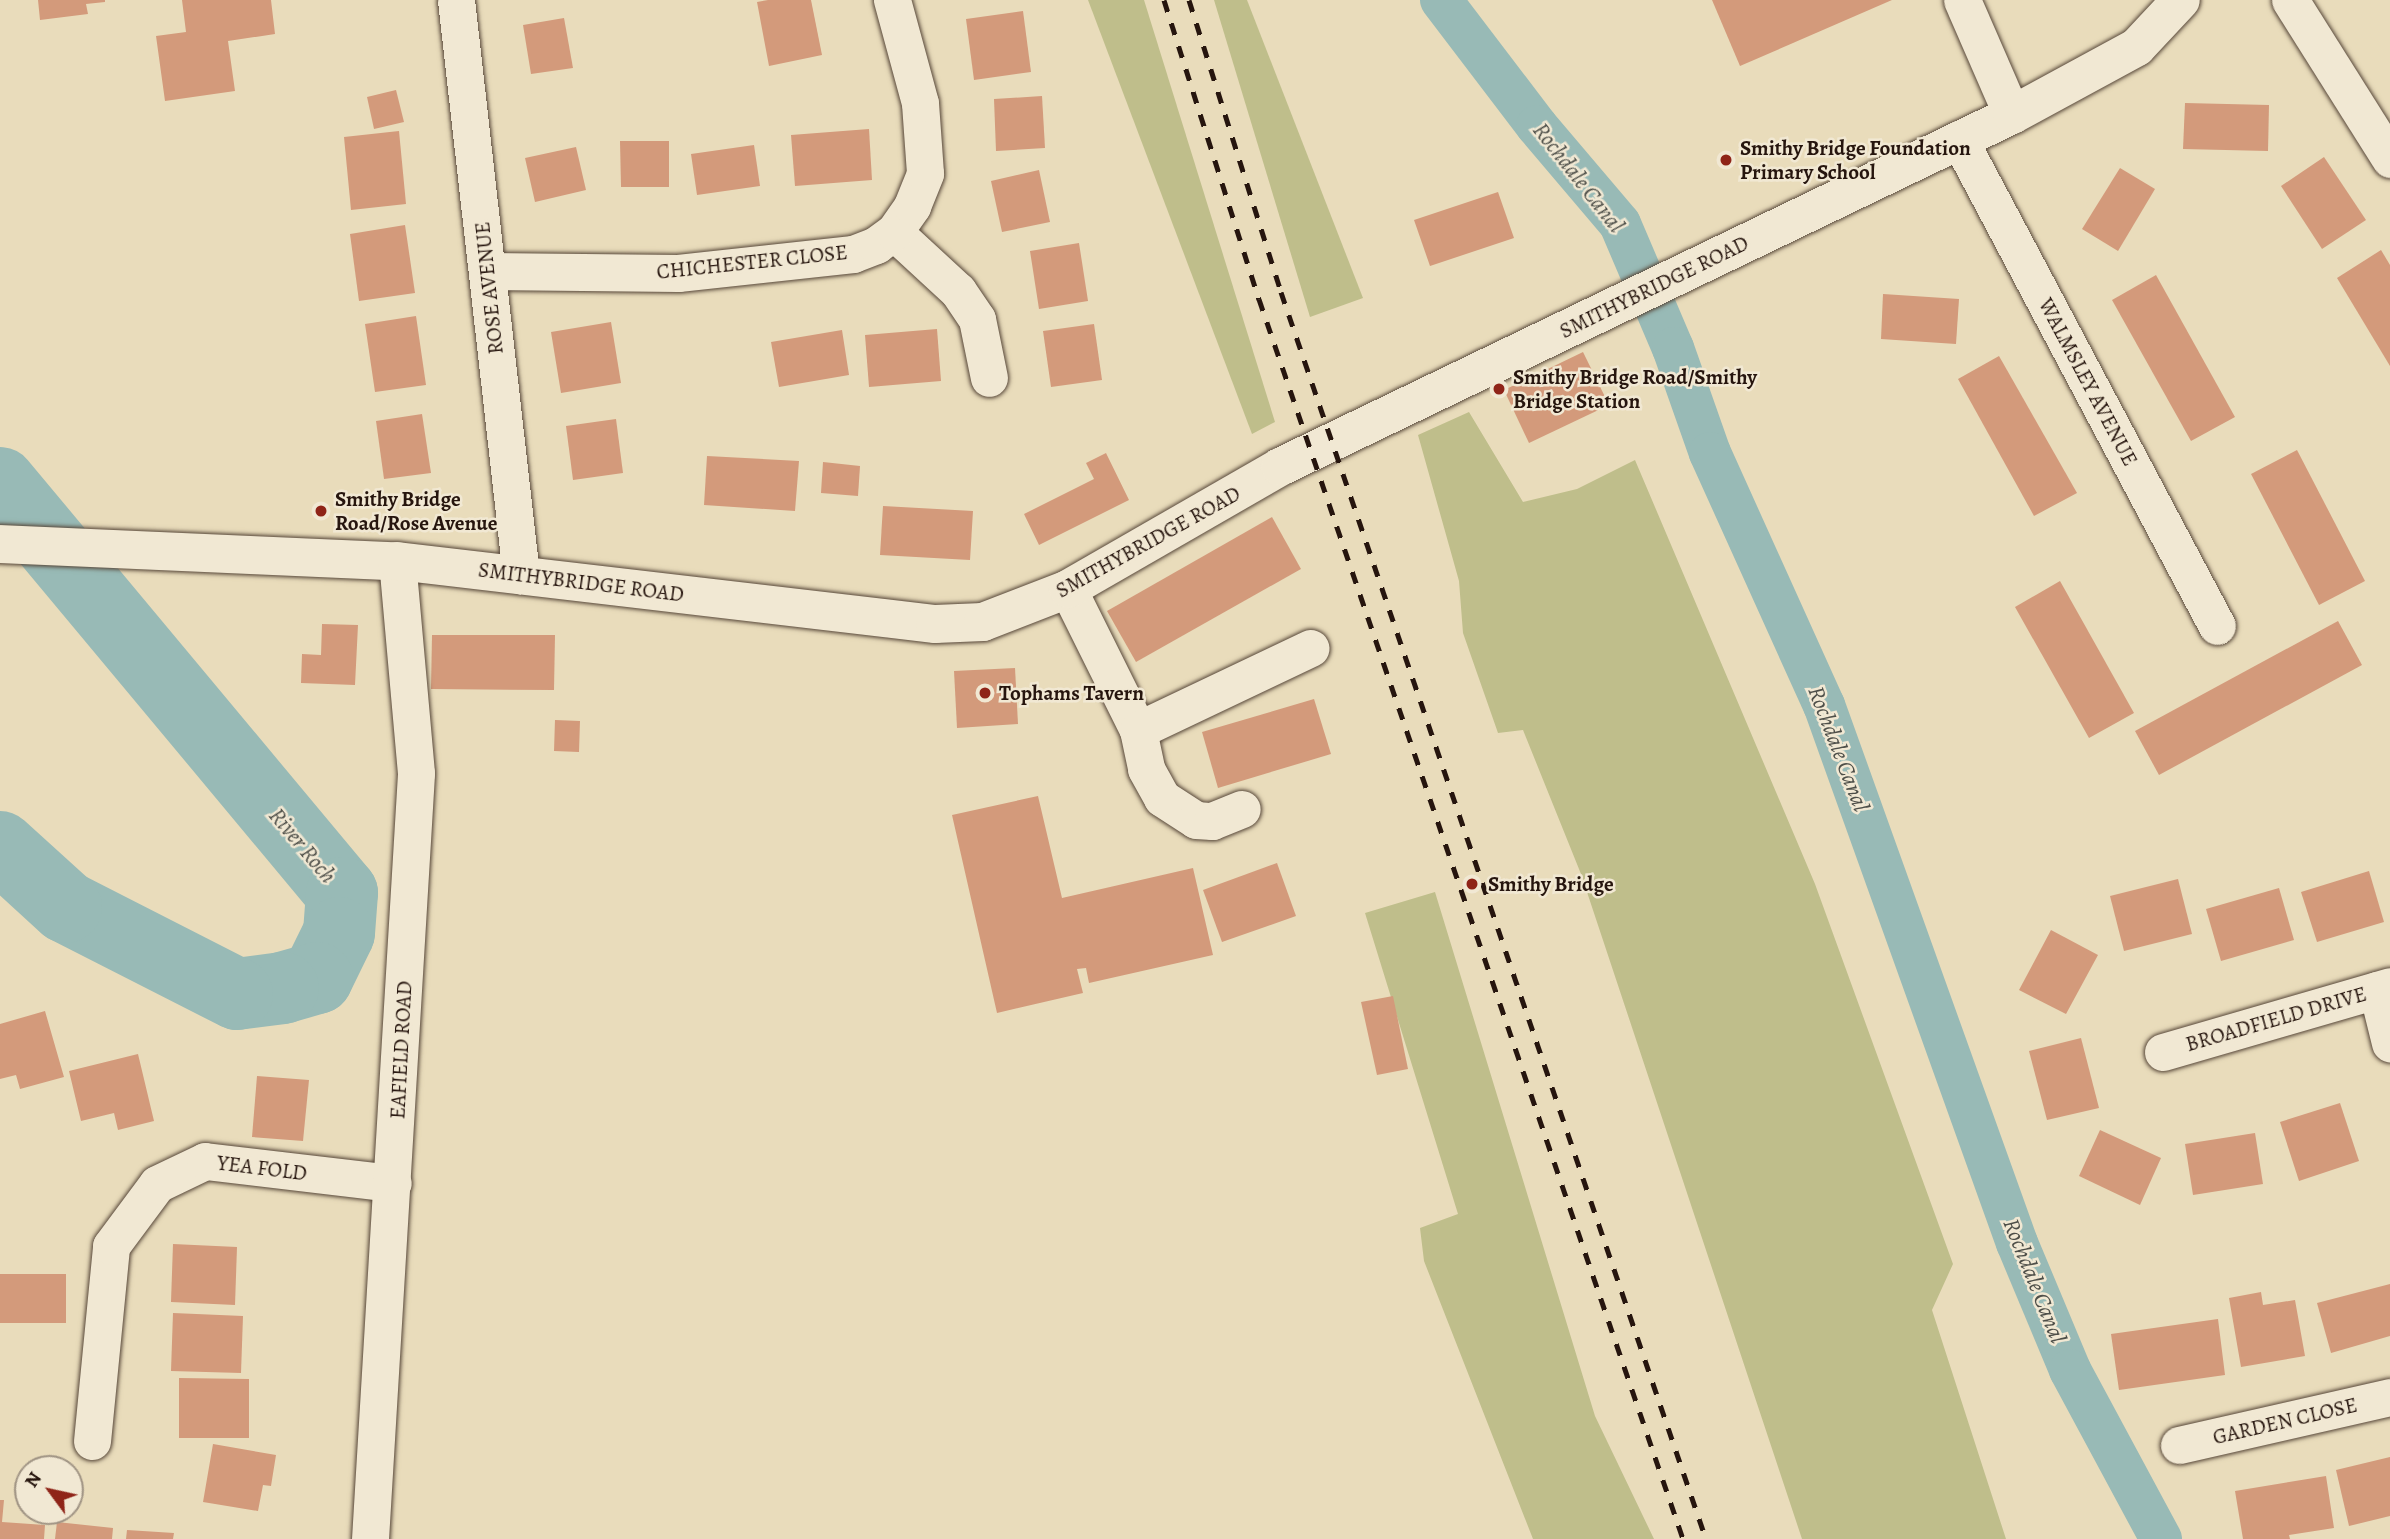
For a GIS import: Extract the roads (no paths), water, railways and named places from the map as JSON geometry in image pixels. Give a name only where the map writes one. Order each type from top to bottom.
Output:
[{"type":"street","name":"ROSE AVENUE","points":[[456,0],[522,575]]},
{"type":"street","name":"CHICHESTER CLOSE","points":[[487,271],[678,273],[853,254],[894,232],[912,206],[925,173],[920,103],[892,0]]},
{"type":"street","points":[[1962,0],[2012,115]]},
{"type":"street","name":"SMITHYBRIDGE ROAD","points":[[0,544],[397,561],[935,624],[984,622],[1068,589],[1280,467],[2012,115],[2137,47],[2181,0]]},
{"type":"street","points":[[2290,0],[2390,159]]},
{"type":"street","name":"WALMSLEY AVENUE","points":[[1959,139],[2217,626]]},
{"type":"street","points":[[894,232],[958,291],[977,319],[989,378]]},
{"type":"street","name":"EAFIELD ROAD","points":[[370,1539],[416,773],[397,561]]},
{"type":"street","points":[[1068,589],[1138,730],[1146,769],[1162,798],[1196,820],[1212,821],[1242,810]]},
{"type":"street","points":[[1138,730],[1311,648]]},
{"type":"street","points":[[2384,988],[2390,1043]]},
{"type":"street","name":"BROADFIELD DRIVE","points":[[2163,1052],[2384,988]]},
{"type":"street","name":"YEA FOLD","points":[[92,1441],[111,1246],[157,1184],[205,1161],[393,1183]]},
{"type":"street","name":"GARDEN CLOSE","points":[[2179,1445],[2390,1397]]},
{"type":"waterway","name":"Rochdale Canal","points":[[1441,0],[1537,126],[1620,224],[1673,348],[1710,453],[1824,705],[2017,1243],[2070,1370],[2161,1539]]},
{"type":"waterway","name":"River Roch","points":[[0,483],[342,893],[339,933],[317,978],[283,988],[237,994],[66,907],[0,847]]},
{"type":"railway","points":[[1164,0],[1259,299],[1683,1539]]},
{"type":"railway","points":[[1189,0],[1281,292],[1706,1539]]},
{"type":"place","name":"Smithy Bridge Foundation Primary School","points":[[1726,160]]},
{"type":"place","name":"Smithy Bridge Road/Smithy Bridge Station","points":[[1499,389]]},
{"type":"place","name":"Smithy Bridge Road/Rose Avenue","points":[[321,511]]},
{"type":"place","name":"Tophams Tavern","points":[[985,693]]},
{"type":"place","name":"Smithy Bridge","points":[[1472,884]]}]
